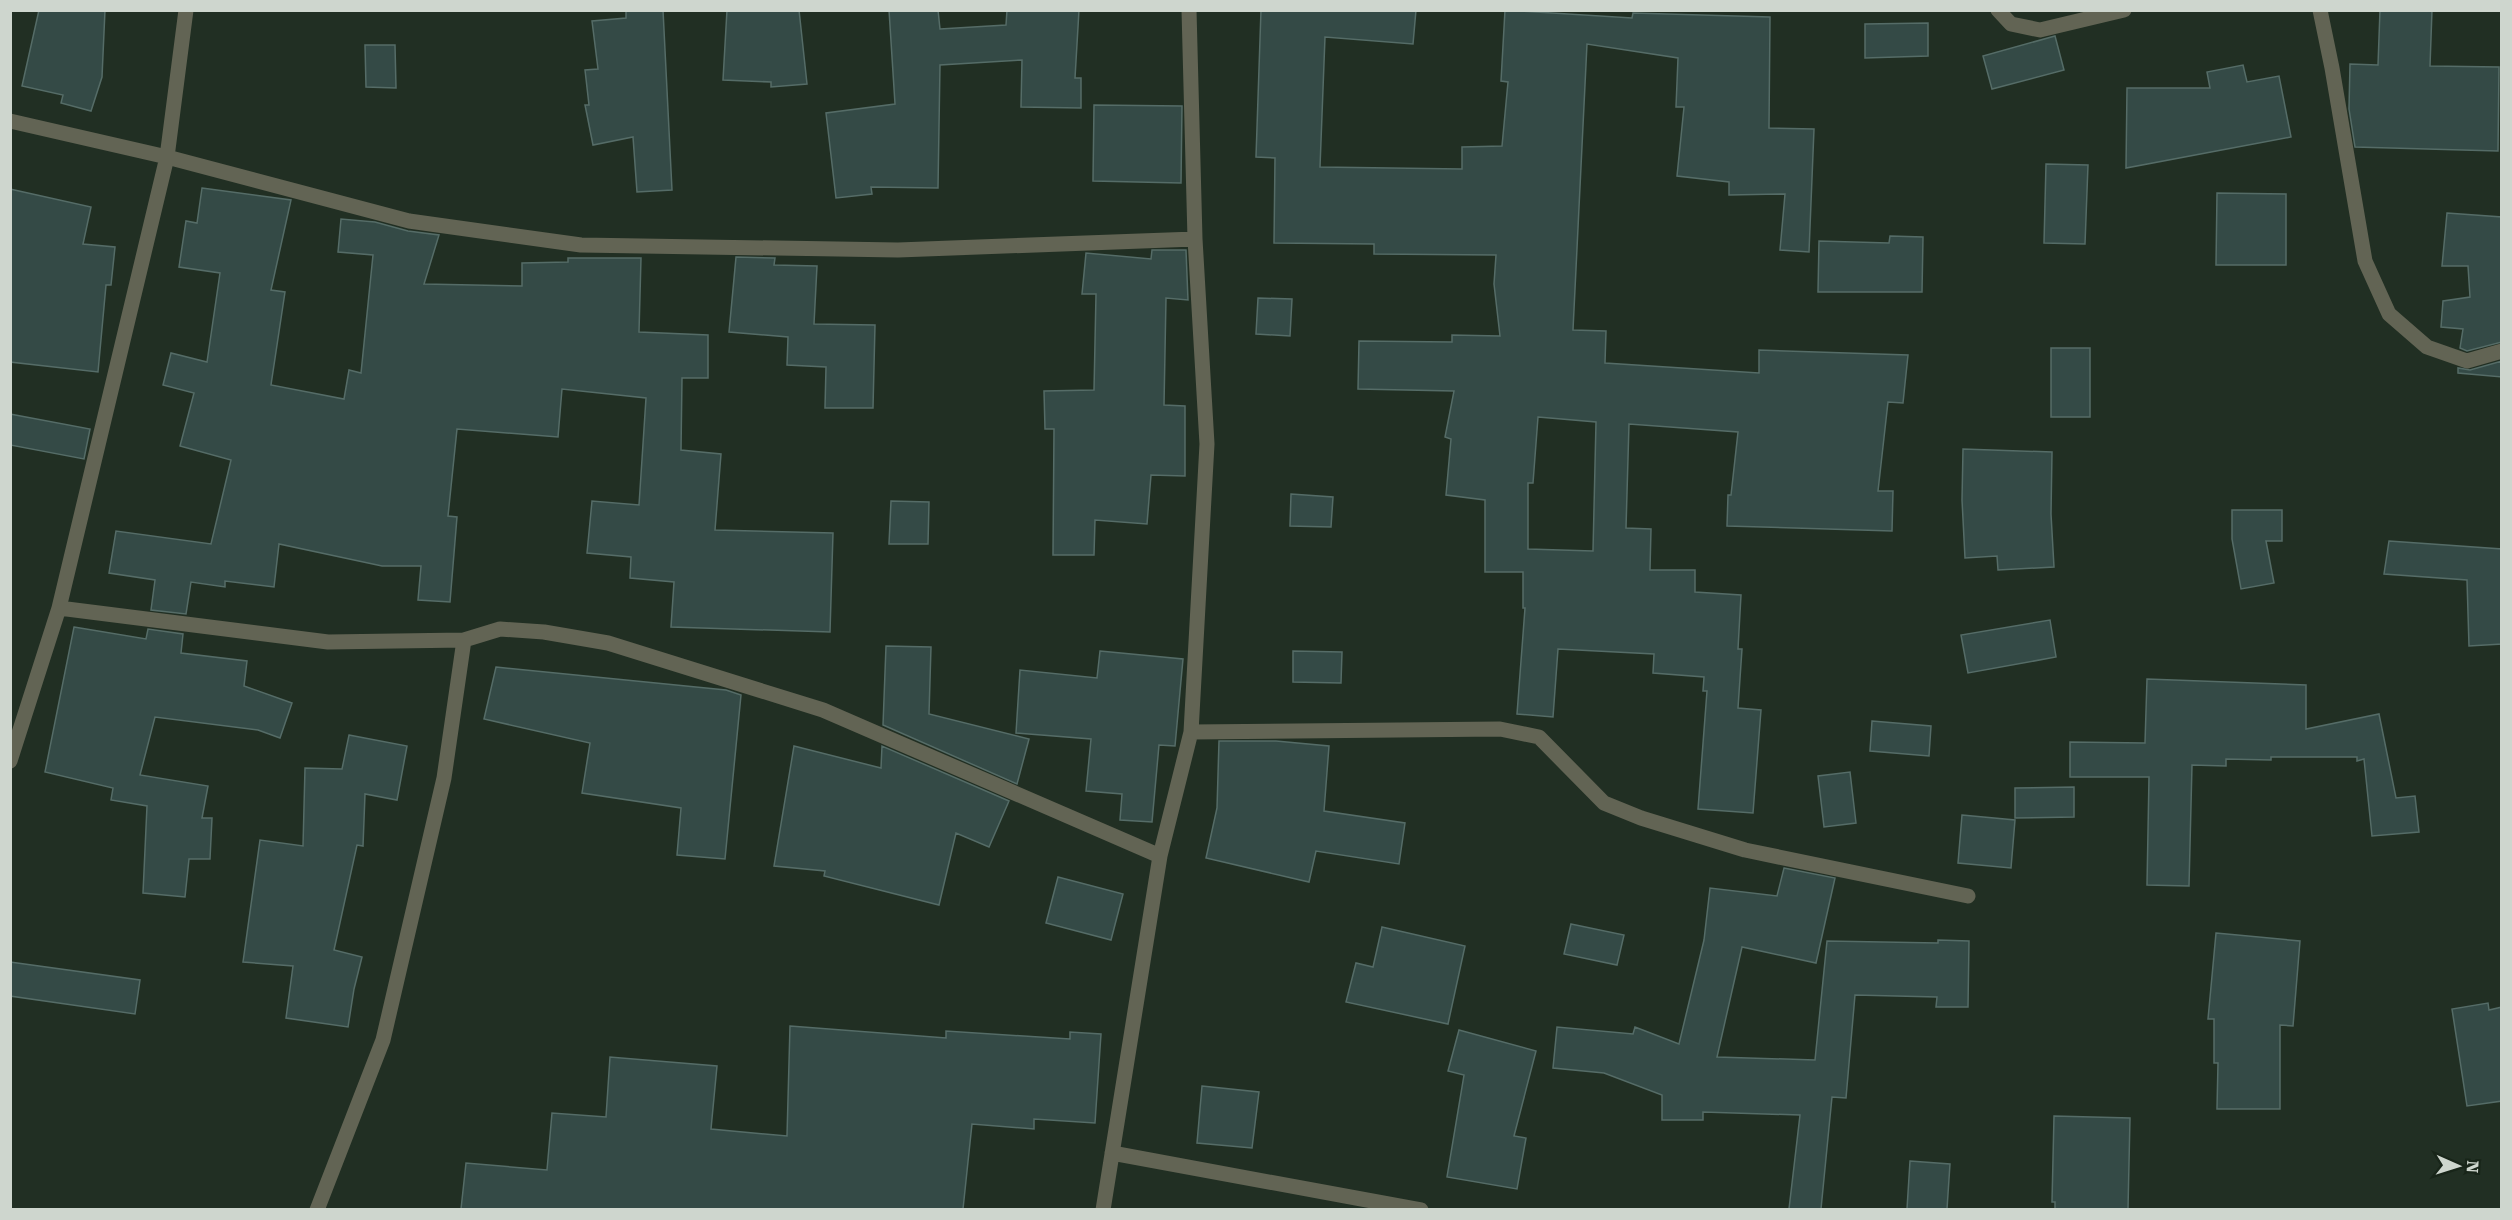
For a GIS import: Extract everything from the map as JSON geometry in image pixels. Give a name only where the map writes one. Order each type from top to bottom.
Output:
[{"type":"street","points":[[10,761],[59,608],[167,157],[186,10]]},
{"type":"street","points":[[1103,1209],[1160,856],[1191,732],[1207,444],[1195,239],[1189,10]]},
{"type":"street","points":[[1998,10],[2011,24],[2040,30],[2124,10]]},
{"type":"street","points":[[2320,10],[2365,261],[2389,314],[2427,347],[2467,361],[2502,351]]},
{"type":"street","points":[[10,121],[167,157],[409,221],[581,245],[898,250],[1195,239]]},
{"type":"street","points":[[59,608],[328,642],[464,640],[500,629],[544,632],[619,646],[822,710],[1160,856]]},
{"type":"street","points":[[317,1209],[383,1040],[444,778],[464,640]]},
{"type":"street","points":[[1191,732],[1500,729],[1539,736],[1604,803],[1641,819],[1745,850],[1968,896]]},
{"type":"street","points":[[1112,1153],[1421,1209]]},
{"type":"building","points":[[39,10],[105,10],[102,77],[91,111],[61,103],[63,95],[22,86]]},
{"type":"building","points":[[626,10],[663,10],[672,190],[637,192],[633,137],[593,145],[585,105],[589,105],[585,70],[598,69],[592,21],[626,18]]},
{"type":"building","points":[[727,10],[799,10],[807,84],[771,87],[771,82],[723,80]]},
{"type":"building","points":[[889,10],[938,10],[940,29],[1006,25],[1007,10],[1079,10],[1075,78],[1081,78],[1081,108],[1021,107],[1022,60],[940,65],[938,188],[871,187],[872,194],[836,198],[826,113],[895,104]]},
{"type":"building","points":[[1261,10],[1416,10],[1413,44],[1325,37],[1320,167],[1462,169],[1462,147],[1502,146],[1508,82],[1501,81],[1505,10],[1632,18],[1633,13],[1770,17],[1769,128],[1814,129],[1809,252],[1780,250],[1785,194],[1729,195],[1729,182],[1677,176],[1684,107],[1676,107],[1678,58],[1587,44],[1573,330],[1606,331],[1605,363],[1759,373],[1759,350],[1908,355],[1903,403],[1888,402],[1878,491],[1893,491],[1892,531],[1727,526],[1728,495],[1731,495],[1738,432],[1629,424],[1626,528],[1651,529],[1650,570],[1695,570],[1695,592],[1741,595],[1738,649],[1742,649],[1738,708],[1761,710],[1753,813],[1698,809],[1707,691],[1703,691],[1704,677],[1653,673],[1654,654],[1558,649],[1553,717],[1517,714],[1525,608],[1523,608],[1523,572],[1485,572],[1485,500],[1446,495],[1451,439],[1445,437],[1454,391],[1358,389],[1359,341],[1452,342],[1452,335],[1500,336],[1494,284],[1496,255],[1374,254],[1374,244],[1274,243],[1275,158],[1256,157]],"holes":[[[1538,417],[1596,422],[1593,551],[1528,549],[1528,483],[1533,483]]]},
{"type":"building","points":[[2380,10],[2432,10],[2430,66],[2499,67],[2498,151],[2355,147],[2349,109],[2350,64],[2378,65]]},
{"type":"building","points":[[1928,23],[1928,56],[1865,58],[1865,24]]},
{"type":"building","points":[[2055,36],[2064,70],[1992,89],[1983,56]]},
{"type":"building","points":[[365,45],[395,45],[396,88],[366,87]]},
{"type":"building","points":[[2243,65],[2247,82],[2279,76],[2291,137],[2126,168],[2127,88],[2210,88],[2207,72]]},
{"type":"building","points":[[1094,105],[1182,106],[1181,183],[1093,181]]},
{"type":"building","points":[[2046,164],[2088,165],[2085,244],[2044,243]]},
{"type":"building","points":[[202,188],[291,200],[271,290],[285,292],[271,385],[344,399],[349,370],[361,373],[373,255],[338,252],[341,219],[375,222],[408,231],[439,235],[424,284],[522,286],[522,263],[568,262],[568,258],[641,258],[639,332],[708,335],[708,378],[682,378],[681,450],[721,454],[715,530],[833,533],[830,632],[671,627],[674,582],[630,578],[631,557],[587,553],[592,501],[639,505],[646,398],[562,389],[558,437],[457,429],[448,516],[457,517],[450,602],[418,600],[421,566],[382,566],[279,544],[274,587],[225,581],[225,587],[191,582],[186,614],[151,610],[155,580],[109,573],[116,531],[211,544],[231,460],[180,446],[194,393],[163,385],[171,353],[207,362],[220,273],[179,267],[186,221],[197,223]]},
{"type":"building","points":[[10,189],[91,207],[83,244],[115,247],[111,285],[106,285],[98,372],[10,362]]},
{"type":"building","points":[[2217,193],[2286,194],[2286,265],[2216,265]]},
{"type":"building","points":[[2447,213],[2502,217],[2502,342],[2467,351],[2460,348],[2463,329],[2441,327],[2443,301],[2470,297],[2468,266],[2442,266]]},
{"type":"building","points":[[1890,236],[1923,237],[1922,292],[1818,292],[1819,241],[1889,243]]},
{"type":"building","points":[[1152,250],[1186,250],[1188,300],[1166,298],[1164,405],[1185,406],[1185,476],[1151,475],[1147,524],[1095,520],[1094,555],[1053,555],[1054,429],[1045,429],[1044,391],[1094,390],[1096,294],[1082,294],[1086,253],[1151,259]]},
{"type":"building","points":[[736,257],[775,258],[774,265],[817,266],[814,324],[875,325],[873,408],[825,408],[826,367],[787,365],[788,337],[729,332]]},
{"type":"building","points":[[1258,298],[1292,299],[1290,336],[1256,334]]},
{"type":"building","points":[[2051,348],[2090,348],[2090,417],[2051,417]]},
{"type":"building","points":[[2502,361],[2502,377],[2458,373],[2458,368],[2470,370]]},
{"type":"building","points":[[10,414],[90,429],[84,459],[10,445]]},
{"type":"building","points":[[1963,449],[2052,452],[2051,514],[2054,567],[1998,570],[1997,556],[1965,558],[1962,500]]},
{"type":"building","points":[[1291,494],[1333,497],[1331,527],[1290,526]]},
{"type":"building","points":[[891,501],[929,502],[928,544],[889,544]]},
{"type":"building","points":[[2232,510],[2282,510],[2282,541],[2266,541],[2274,583],[2241,589],[2232,539]]},
{"type":"building","points":[[2389,541],[2502,549],[2502,644],[2469,646],[2467,580],[2384,574]]},
{"type":"building","points":[[2050,620],[2056,657],[1968,673],[1961,635]]},
{"type":"building","points":[[74,627],[146,639],[148,629],[183,634],[181,653],[247,661],[244,686],[292,703],[280,738],[258,730],[155,717],[140,775],[208,786],[202,818],[212,818],[210,859],[189,859],[185,897],[143,893],[147,806],[111,800],[113,788],[45,772]]},
{"type":"building","points":[[886,646],[931,647],[929,714],[1029,739],[1017,784],[883,725]]},
{"type":"building","points":[[1100,651],[1183,659],[1175,746],[1159,745],[1152,822],[1120,820],[1122,794],[1086,791],[1091,739],[1016,733],[1020,670],[1097,678]]},
{"type":"building","points":[[1293,651],[1342,652],[1341,683],[1293,682]]},
{"type":"building","points":[[496,667],[726,690],[741,695],[725,859],[677,855],[681,808],[582,793],[590,743],[484,719]]},
{"type":"building","points":[[2147,679],[2306,685],[2306,729],[2379,714],[2396,798],[2415,796],[2419,832],[2372,836],[2364,759],[2357,761],[2357,757],[2271,757],[2271,760],[2226,759],[2226,766],[2192,765],[2189,886],[2147,885],[2149,777],[2070,777],[2070,742],[2145,743]]},
{"type":"building","points":[[1872,721],[1931,726],[1929,756],[1870,751]]},
{"type":"building","points":[[349,735],[407,746],[397,800],[365,794],[363,846],[357,845],[334,950],[362,957],[348,1027],[286,1018],[293,966],[243,962],[260,840],[303,846],[305,768],[342,769]]},
{"type":"building","points":[[1219,741],[1276,741],[1329,746],[1324,811],[1405,823],[1399,864],[1316,851],[1309,882],[1206,858],[1217,808]]},
{"type":"building","points":[[794,746],[881,768],[882,746],[1009,801],[989,847],[956,833],[939,905],[824,876],[825,871],[774,866]]},
{"type":"building","points":[[1850,772],[1856,823],[1824,827],[1818,776]]},
{"type":"building","points":[[2074,787],[2074,817],[2015,818],[2015,788]]},
{"type":"building","points":[[1962,815],[2015,820],[2011,868],[1958,863]]},
{"type":"building","points":[[1784,868],[1835,878],[1816,963],[1742,947],[1717,1057],[1815,1060],[1827,941],[1938,943],[1938,940],[1969,941],[1968,1007],[1936,1007],[1937,997],[1855,995],[1846,1098],[1832,1097],[1821,1209],[1789,1209],[1800,1115],[1703,1112],[1703,1120],[1662,1120],[1662,1095],[1604,1073],[1553,1068],[1557,1027],[1633,1034],[1635,1027],[1679,1044],[1704,940],[1710,888],[1777,896]]},
{"type":"building","points":[[1058,877],[1123,894],[1111,940],[1046,923]]},
{"type":"building","points":[[1571,924],[1624,935],[1617,965],[1564,954]]},
{"type":"building","points":[[1382,927],[1465,946],[1448,1024],[1346,1002],[1356,963],[1373,967]]},
{"type":"building","points":[[2216,933],[2300,941],[2293,1026],[2280,1025],[2280,1109],[2217,1109],[2218,1063],[2214,1063],[2214,1019],[2208,1019]]},
{"type":"building","points":[[10,962],[140,980],[135,1014],[10,996]]},
{"type":"building","points":[[2488,1003],[2489,1010],[2502,1007],[2502,1101],[2467,1106],[2452,1009]]},
{"type":"building","points":[[790,1026],[946,1038],[946,1031],[1070,1039],[1070,1032],[1101,1034],[1095,1123],[1034,1119],[1034,1129],[972,1124],[963,1209],[461,1209],[466,1163],[547,1170],[552,1113],[606,1117],[610,1057],[717,1066],[711,1129],[787,1136]]},
{"type":"building","points":[[1459,1030],[1536,1051],[1514,1136],[1526,1138],[1517,1189],[1447,1177],[1464,1075],[1448,1071]]},
{"type":"building","points":[[1202,1086],[1259,1092],[1252,1148],[1197,1143]]},
{"type":"building","points":[[2054,1116],[2130,1118],[2128,1209],[2055,1209],[2055,1202],[2052,1202]]},
{"type":"building","points":[[1910,1161],[1950,1164],[1947,1209],[1907,1209]]}]
